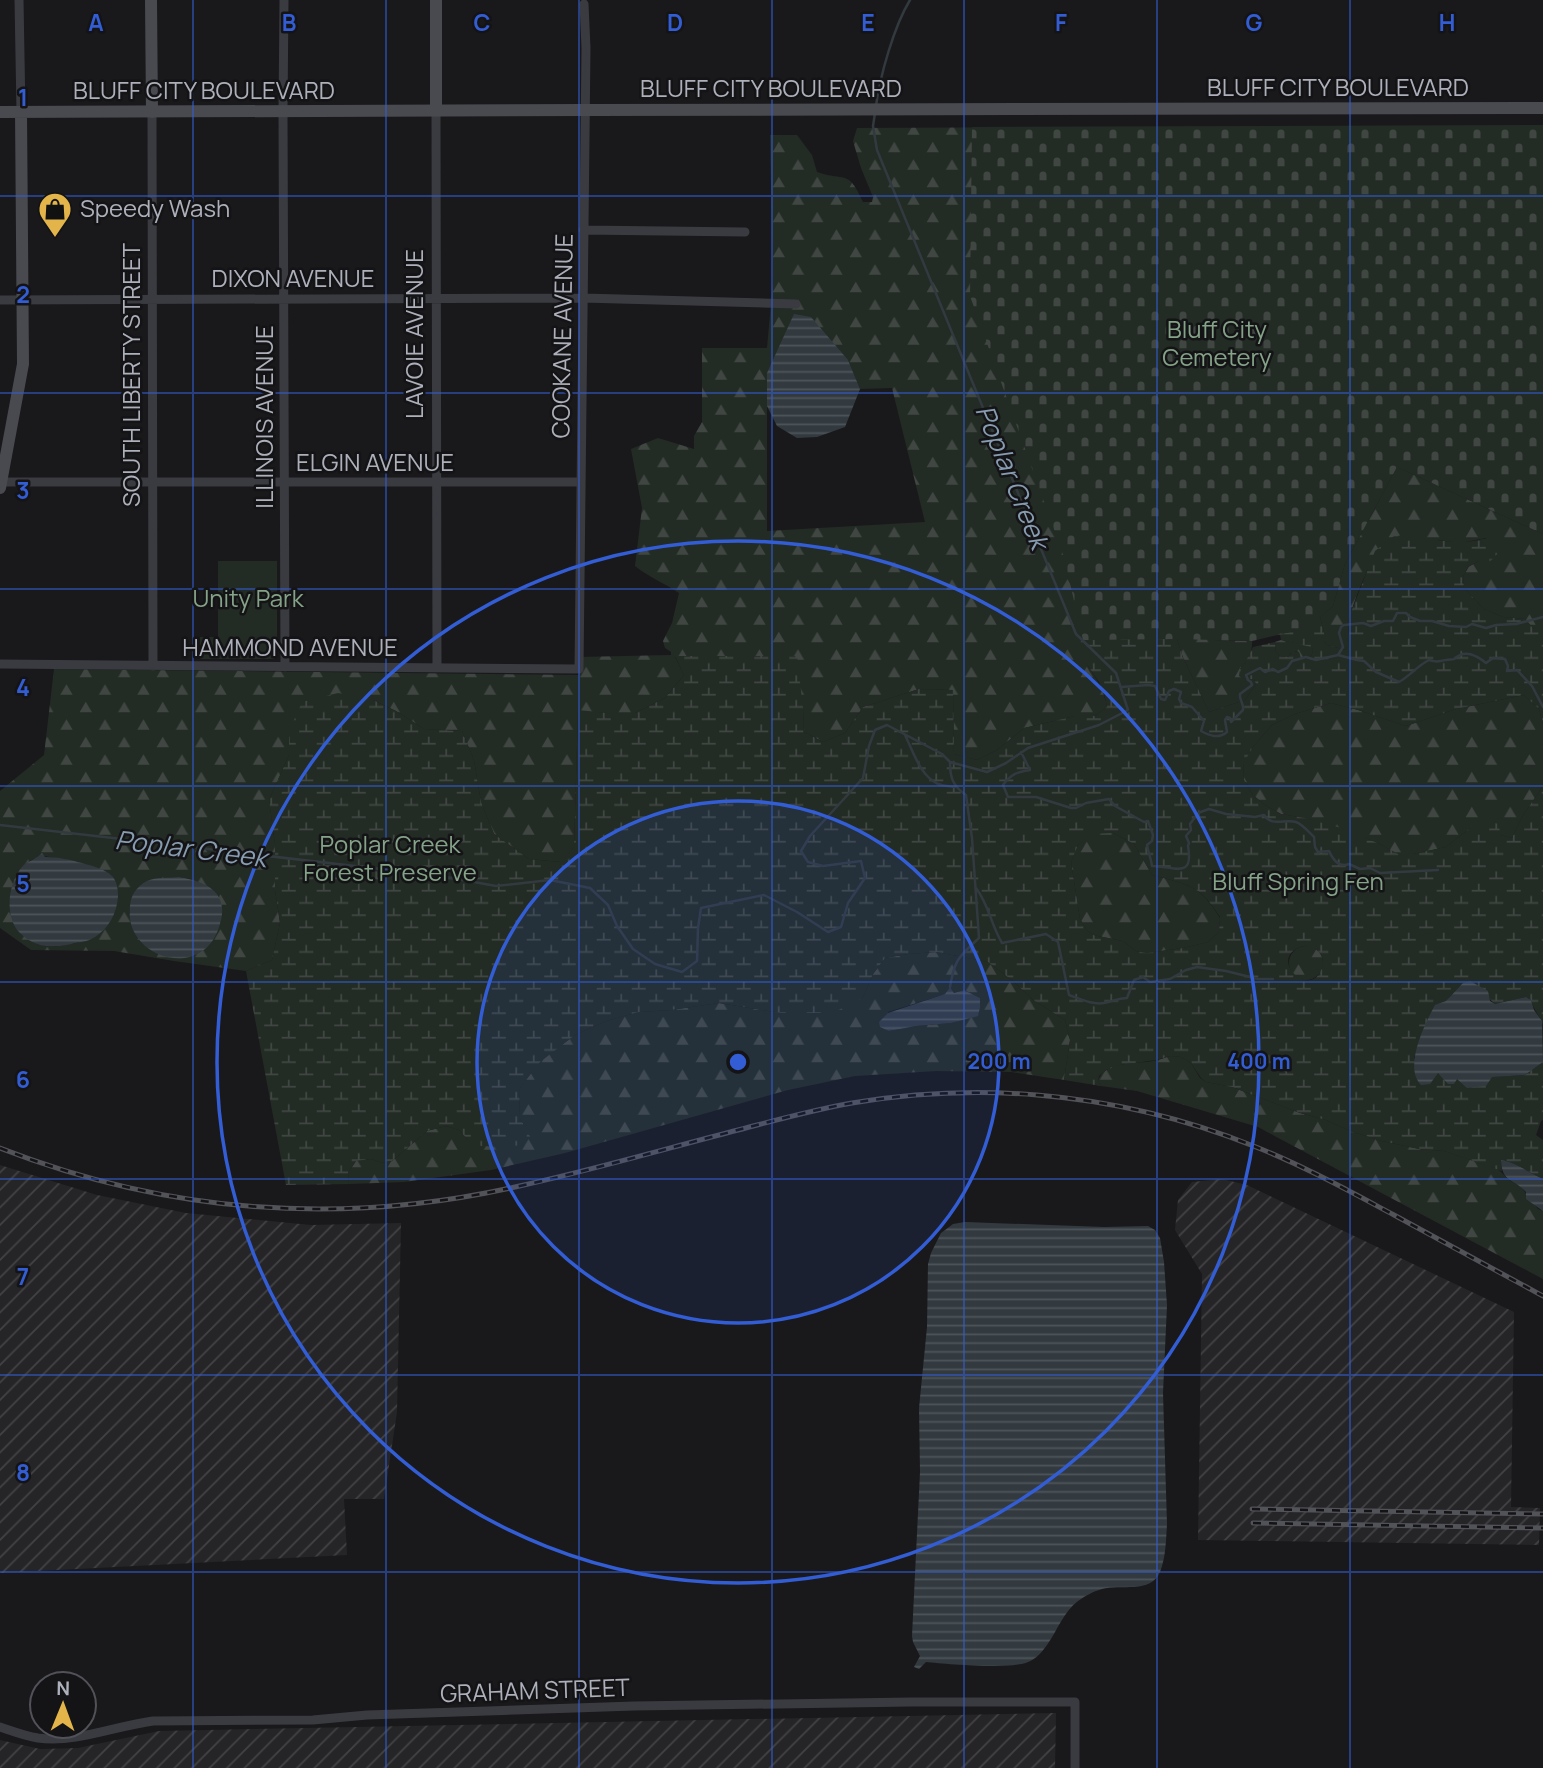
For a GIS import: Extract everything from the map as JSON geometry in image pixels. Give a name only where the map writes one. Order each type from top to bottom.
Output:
[{"type":"street","points":[[0,484],[23,364],[19,0]]},
{"type":"street","name":"SOUTH LIBERTY STREET","points":[[151,0],[153,666]]},
{"type":"street","name":"ILLINOIS AVENUE","points":[[284,0],[285,667]]},
{"type":"street","name":"LAVOIE AVENUE","points":[[436,0],[437,668]]},
{"type":"street","name":"COOKANE AVENUE","points":[[579,669],[584,4]]},
{"type":"street","name":"BLUFF CITY BOULEVARD","points":[[0,113],[1543,108]]},
{"type":"street","points":[[583,230],[745,232]]},
{"type":"street","name":"DIXON AVENUE","points":[[0,300],[583,298],[796,304]]},
{"type":"street","name":"ELGIN AVENUE","points":[[0,484],[581,482]]},
{"type":"street","name":"HAMMOND AVENUE","points":[[0,664],[579,669]]},
{"type":"street","name":"GRAHAM STREET","points":[[0,1727],[37,1738],[59,1738],[153,1721],[313,1720],[367,1714],[634,1706],[1075,1702],[1075,1768]]},
{"type":"shaded area","points":[[794,314],[811,317],[848,360],[860,389],[845,427],[817,437],[797,438],[777,426],[767,406],[767,373]]},
{"type":"shaded area","points":[[42,853],[45,857],[98,868],[114,878],[118,891],[116,908],[108,925],[95,937],[67,945],[45,946],[26,938],[15,926],[10,910],[13,883],[21,868]]},
{"type":"shaded area","points":[[179,877],[208,886],[220,899],[222,907],[218,930],[208,946],[195,955],[180,958],[164,956],[150,949],[138,938],[131,924],[130,906],[135,892],[147,881]]},
{"type":"shaded area","points":[[1470,981],[1488,991],[1490,1001],[1495,1004],[1526,997],[1531,1000],[1542,1021],[1543,1062],[1525,1075],[1492,1077],[1486,1086],[1467,1088],[1457,1079],[1454,1084],[1448,1084],[1438,1073],[1430,1084],[1421,1085],[1414,1068],[1426,1023],[1435,1005],[1446,1001],[1463,983]]},
{"type":"shaded area","points":[[950,987],[954,993],[964,990],[980,998],[978,1016],[951,1023],[889,1031],[880,1027],[879,1022],[888,1013],[945,994]]},
{"type":"shaded area","points":[[1501,1160],[1543,1179],[1543,1211],[1526,1199],[1526,1192],[1506,1177]]},
{"type":"shaded area","points":[[0,1165],[97,1195],[186,1213],[311,1225],[401,1223],[397,1412],[384,1499],[344,1499],[347,1555],[0,1573]]},
{"type":"shaded area","points":[[1222,1179],[1247,1185],[1514,1312],[1511,1507],[1540,1508],[1539,1545],[1198,1540],[1202,1274],[1175,1230],[1178,1200],[1192,1182]]},
{"type":"shaded area","points":[[965,1222],[1148,1226],[1155,1230],[1160,1238],[1167,1305],[1163,1393],[1167,1524],[1165,1548],[1162,1566],[1156,1579],[1142,1586],[1102,1589],[1081,1599],[1073,1605],[1051,1640],[1031,1661],[993,1666],[926,1662],[919,1669],[914,1667],[920,1656],[912,1636],[920,1472],[919,1408],[927,1327],[928,1264],[941,1233],[953,1224]]},
{"type":"shaded area","points":[[1056,1713],[1055,1768],[0,1768],[0,1740],[40,1749],[78,1748],[159,1731]]},
{"type":"green space","name":"Bluff City Cemetery","points":[[1543,125],[1543,534],[1397,467],[1345,564],[1333,606],[1310,626],[1252,641],[1083,640],[1064,557],[970,296],[972,127]]},
{"type":"green space","points":[[1088,127],[1213,640],[1252,641],[1249,656],[1240,669],[1243,679],[1254,679],[1256,684],[1245,700],[1209,712],[1177,639],[1086,663],[1102,689],[1107,707],[1095,716],[1075,716],[1024,728],[997,750],[977,760],[954,754],[953,690],[919,689],[863,707],[845,733],[823,742],[804,732],[803,708],[675,657],[684,675],[665,698],[635,713],[578,711],[574,847],[561,862],[529,859],[494,834],[481,802],[474,760],[462,731],[424,729],[373,700],[289,731],[289,755],[269,800],[280,923],[272,960],[246,971],[114,951],[31,950],[0,928],[0,791],[44,755],[54,669],[579,675],[579,657],[671,655],[663,641],[672,623],[679,593],[635,566],[642,508],[631,449],[658,438],[694,449],[694,436],[702,422],[702,348],[767,348],[773,282],[770,135],[797,135],[812,155],[817,172],[849,180],[863,202],[872,202],[873,197],[853,141],[857,128]],"holes":[[[848,360],[860,389],[892,388],[925,522],[767,531],[767,373]],[[44,856],[74,861],[86,941],[55,947],[44,946],[13,884],[24,866]],[[179,877],[191,879],[221,921],[214,939],[129,914],[134,894],[138,888],[151,881]]]},
{"type":"green space","points":[[1397,467],[1543,534],[1543,629],[1534,629],[1525,619],[1503,617],[1484,609],[1464,588],[1463,577],[1468,567],[1479,561],[1486,538],[1460,543],[1438,540],[1368,569],[1349,621],[1346,650],[1327,645],[1320,617],[1333,606],[1345,564]]},
{"type":"green space","name":"Bluff Spring Fen","points":[[1409,535],[1457,542],[1491,539],[1501,542],[1497,554],[1488,563],[1479,561],[1468,567],[1463,577],[1464,588],[1484,609],[1503,617],[1525,619],[1534,629],[1543,629],[1543,724],[1539,709],[1524,695],[1456,709],[1406,726],[1331,703],[1295,714],[1272,725],[1253,747],[1243,764],[1244,780],[1253,795],[1281,814],[1345,829],[1398,854],[1413,854],[1446,847],[1470,828],[1490,822],[1499,824],[1500,835],[1512,838],[1522,817],[1543,786],[1543,1025],[1531,1000],[1526,997],[1495,1004],[1470,981],[1454,992],[1446,1002],[1414,1058],[1438,1073],[1456,1079],[1525,1075],[1543,1062],[1543,1120],[1536,1135],[1543,1140],[1543,1179],[1507,1161],[1501,1160],[1502,1171],[1444,1151],[1419,1149],[1350,1131],[1232,1087],[1206,1082],[1191,1063],[1181,1057],[1170,1056],[1106,1070],[1099,1076],[1101,1086],[1064,1080],[1070,1040],[1065,1020],[1033,1000],[988,962],[937,952],[885,958],[873,974],[862,999],[832,1013],[781,1013],[719,1003],[639,1012],[606,1021],[575,1035],[540,1062],[520,1088],[519,1118],[530,1137],[522,1145],[481,1146],[468,1140],[459,1130],[446,1126],[427,1131],[392,1161],[356,1161],[348,1173],[349,1184],[286,1185],[246,971],[272,960],[280,923],[269,800],[289,755],[289,731],[302,702],[338,693],[373,700],[424,729],[462,731],[474,760],[481,802],[494,834],[529,859],[560,862],[574,847],[578,710],[635,713],[665,698],[684,675],[675,656],[797,656],[804,732],[823,742],[845,733],[863,707],[919,689],[953,690],[954,754],[977,760],[997,750],[1024,728],[1075,716],[1095,716],[1107,707],[1099,682],[1086,663],[1083,640],[1177,639],[1209,712],[1245,700],[1256,684],[1254,679],[1243,679],[1239,676],[1240,669],[1253,647],[1275,642],[1276,652],[1280,656],[1288,657],[1293,651],[1299,652],[1304,659],[1311,656],[1311,647],[1281,640],[1280,634],[1302,628],[1320,617],[1327,645],[1346,650],[1351,612],[1375,551],[1394,536]],"holes":[[[1113,833],[1134,844],[1152,875],[1192,887],[1206,898],[1220,917],[1219,932],[1208,942],[1147,953],[1136,951],[1123,941],[1093,935],[1087,930],[1080,919],[1071,862],[1078,845],[1091,834]],[[1303,946],[1315,949],[1323,962],[1317,977],[1310,980],[1294,974],[1288,959],[1292,952]]]},
{"type":"green space","name":"Unity Park","points":[[218,561],[277,561],[277,653],[274,659],[200,659],[200,637],[218,637]]},
{"type":"green space","points":[[1281,640],[1311,646],[1312,654],[1305,659],[1300,658],[1299,652],[1296,651],[1288,657],[1280,656],[1276,652],[1275,642]]},
{"type":"green space","points":[[1524,695],[1539,709],[1543,724],[1543,786],[1522,817],[1512,838],[1470,828],[1446,847],[1413,854],[1397,854],[1368,839],[1305,818],[1281,814],[1253,795],[1244,780],[1243,763],[1272,725],[1295,714],[1331,703],[1406,726],[1456,709]]},
{"type":"green space","points":[[1091,833],[1113,833],[1134,844],[1152,875],[1184,884],[1199,892],[1220,918],[1219,932],[1208,942],[1147,953],[1136,951],[1123,941],[1093,935],[1080,919],[1071,862],[1078,845]]},
{"type":"green space","points":[[1306,946],[1318,951],[1323,963],[1318,975],[1306,980],[1294,975],[1289,963],[1294,951]]},
{"type":"green space","points":[[937,952],[988,962],[1033,1000],[1065,1020],[1070,1040],[1064,1080],[1011,1072],[936,1071],[855,1076],[788,1090],[565,1153],[491,1170],[404,1182],[349,1184],[348,1173],[356,1161],[392,1161],[427,1131],[446,1126],[459,1130],[468,1140],[526,1127],[519,1118],[520,1088],[539,1062],[575,1035],[606,1021],[639,1012],[719,1003],[781,1013],[862,999],[873,974],[885,958]],"holes":[[[950,987],[954,993],[964,990],[980,998],[978,1015],[951,1023],[889,1031],[888,1012],[945,994]]]},
{"type":"green space","points":[[1170,1056],[1181,1057],[1191,1063],[1200,1078],[1206,1082],[1232,1087],[1382,1141],[1444,1151],[1498,1169],[1521,1187],[1538,1209],[1543,1211],[1543,1279],[1258,1127],[1137,1091],[1101,1086],[1098,1081],[1101,1075],[1114,1067]]},
{"type":"waterway","name":"Poplar Creek","points":[[876,106],[888,51],[910,0]]},
{"type":"waterway","name":"Poplar Creek","points":[[0,825],[441,876],[496,886],[550,880],[590,888],[608,905],[617,926],[633,949],[655,964],[682,972],[697,961],[701,908],[764,895],[828,932],[841,927],[848,903],[865,878],[861,861],[823,866],[808,862],[801,851],[810,836],[863,778],[875,730],[887,725],[942,754],[950,762],[987,772],[1028,748],[1099,725],[1128,710],[1116,673],[1076,634],[877,150],[873,126],[875,113]]},
{"type":"waterway","points":[[1121,687],[1155,686],[1161,699],[1165,700],[1169,691],[1174,689],[1181,692],[1181,703],[1192,707],[1204,721],[1201,731],[1218,736],[1227,732],[1227,717],[1231,722],[1243,710],[1240,694],[1252,685],[1246,675],[1260,668],[1265,672],[1273,669],[1278,672],[1287,668],[1292,661],[1306,657],[1316,660],[1338,655],[1343,647],[1339,633],[1344,625],[1363,623],[1371,626],[1393,621],[1397,613],[1406,613],[1420,621],[1449,626],[1466,627],[1472,624],[1486,628],[1543,617]]},
{"type":"waterway","points":[[1338,655],[1364,661],[1376,672],[1399,682],[1429,660],[1436,662],[1462,654],[1474,656],[1486,663],[1493,658],[1505,659],[1507,671],[1517,670],[1532,686],[1543,707]]},
{"type":"waterway","name":"Poplar Creek","points":[[905,735],[926,775],[938,784],[955,787]]},
{"type":"waterway","points":[[1021,752],[1030,770],[1015,774],[1006,781],[1003,785],[1008,797],[1036,797],[1071,808],[1109,799],[1115,806],[1144,822],[1148,821],[1153,835],[1152,841],[1147,845],[1152,866],[1175,869],[1185,867],[1189,857],[1186,836],[1191,830],[1190,824],[1198,813],[1209,809],[1226,814],[1255,817],[1264,815],[1274,822],[1296,822],[1314,837],[1318,852],[1329,851],[1334,860],[1342,865],[1370,868],[1380,873],[1438,870]]},
{"type":"waterway","points":[[950,763],[953,781],[966,795],[979,938],[959,959],[950,987]]},
{"type":"waterway","points":[[976,888],[1002,943],[1046,934],[1058,942],[1069,995],[1086,1001],[1100,1003],[1127,998],[1134,980],[1143,977],[1150,982],[1170,979],[1197,967],[1258,979],[1273,979]]},
{"type":"railway","points":[[0,1148],[63,1170],[126,1187],[190,1199],[319,1209],[384,1206],[449,1199],[515,1187],[852,1103],[944,1093],[1037,1095],[1149,1113],[1256,1147],[1343,1188],[1543,1296]]},
{"type":"railway","points":[[1252,1509],[1543,1514]]},
{"type":"railway","points":[[1253,1523],[1543,1528]]},
{"type":"place","name":"Speedy Wash","points":[[55,239]]},
{"type":"park label","name":"Poplar Creek Forest Preserve","points":[[390,859]]}]
